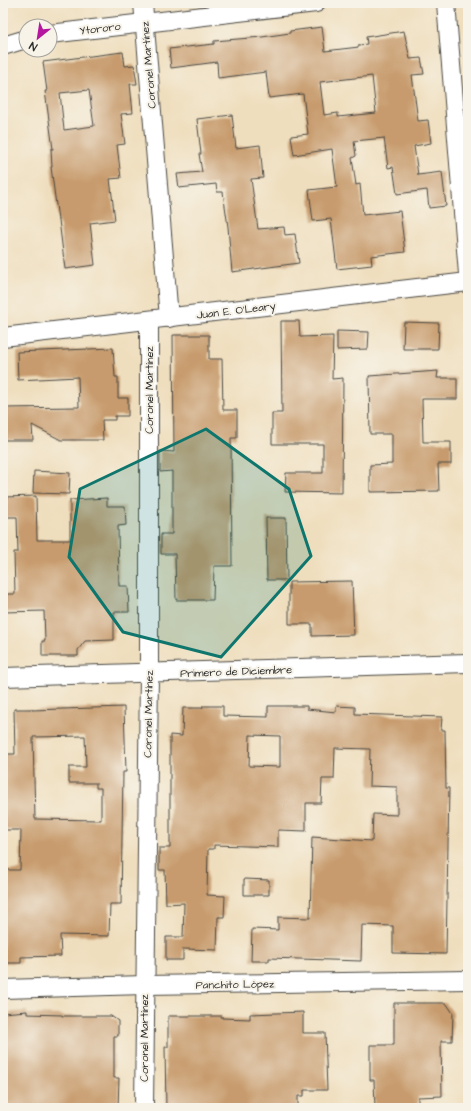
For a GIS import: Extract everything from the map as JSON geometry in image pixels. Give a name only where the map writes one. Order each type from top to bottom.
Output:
[{"type":"street","name":"Coronel Martínez","points":[[142,3],[169,318]]},
{"type":"street","name":"Ytororo","points":[[58,33],[316,3]]},
{"type":"street","points":[[446,3],[468,274]]},
{"type":"street","points":[[3,46],[18,41]]},
{"type":"street","name":"Juan E. O'Leary","points":[[3,337],[468,282]]},
{"type":"street","name":"Coronel Martínez","points":[[144,1108],[149,674],[150,320]]},
{"type":"street","name":"Primero de Diciembre","points":[[3,678],[468,663]]},
{"type":"street","name":"Panchito López","points":[[3,989],[145,985],[468,980]]},
{"type":"highlighted area","points":[[206,429],[289,489],[311,556],[221,657],[123,632],[69,557],[80,489]]},
{"type":"building","points":[[322,27],[325,51],[359,47],[359,45],[367,44],[366,37],[404,31],[410,59],[421,58],[424,74],[412,75],[418,121],[428,120],[431,143],[414,146],[418,175],[442,172],[446,206],[429,208],[427,190],[397,194],[393,167],[388,168],[384,138],[354,141],[356,156],[352,158],[356,185],[360,184],[363,215],[400,211],[405,252],[371,256],[372,265],[337,269],[331,219],[313,221],[309,190],[337,187],[332,149],[294,155],[291,136],[308,134],[303,94],[269,98],[266,72],[218,78],[217,62],[171,68],[169,49],[214,44],[214,41],[290,33],[290,31]],"holes":[[[372,76],[376,113],[338,117],[338,113],[324,115],[320,82]]]},
{"type":"building","points":[[123,52],[125,66],[134,65],[137,84],[130,84],[133,113],[121,114],[125,144],[117,145],[121,178],[110,179],[115,220],[90,223],[95,265],[65,269],[51,167],[51,149],[53,149],[45,91],[47,91],[43,62]],"holes":[[[89,90],[94,126],[64,130],[60,93]]]},
{"type":"building","points":[[232,115],[236,148],[260,145],[263,178],[251,179],[258,229],[284,227],[285,235],[295,234],[299,263],[232,272],[223,192],[217,192],[216,184],[179,188],[177,174],[202,172],[199,154],[201,154],[197,119]]},
{"type":"building","points":[[281,321],[299,321],[300,337],[333,336],[332,379],[343,378],[342,493],[285,492],[286,473],[323,473],[323,444],[272,444],[272,413],[282,413]]},
{"type":"building","points":[[404,322],[439,323],[438,349],[403,349]]},
{"type":"building","points":[[337,331],[369,332],[368,349],[337,350]]},
{"type":"building","points":[[173,335],[209,335],[209,359],[222,359],[223,410],[237,410],[237,438],[231,438],[232,566],[214,566],[213,600],[176,600],[175,554],[161,554],[161,534],[172,534],[172,471],[160,472],[160,451],[174,452]]},
{"type":"building","points":[[113,348],[115,377],[118,377],[118,398],[128,398],[128,416],[115,416],[115,420],[102,420],[103,440],[61,440],[32,425],[33,440],[3,440],[3,408],[79,407],[78,377],[18,380],[17,352]]},
{"type":"building","points":[[438,371],[437,378],[457,378],[457,399],[422,399],[423,442],[451,442],[451,464],[438,464],[439,491],[370,492],[370,465],[392,464],[392,434],[370,434],[369,376]]},
{"type":"building","points":[[34,471],[70,473],[69,494],[33,493]]},
{"type":"building","points":[[36,496],[37,540],[70,540],[70,500],[107,498],[107,506],[125,506],[126,525],[118,526],[119,586],[128,586],[129,612],[114,612],[114,640],[85,641],[78,650],[78,656],[42,656],[42,641],[45,641],[44,611],[3,612],[3,594],[15,594],[14,552],[18,552],[17,517],[3,517],[3,497]]},
{"type":"building","points":[[266,518],[286,518],[287,580],[267,580]]},
{"type":"building","points":[[352,581],[354,635],[312,636],[312,624],[289,624],[289,582]]},
{"type":"building","points":[[202,706],[223,706],[223,716],[268,717],[268,706],[307,706],[307,709],[336,712],[336,706],[355,707],[355,714],[442,717],[441,730],[445,730],[446,788],[449,788],[446,954],[393,953],[393,926],[362,925],[361,961],[269,958],[269,961],[251,961],[252,929],[278,930],[278,917],[310,918],[312,837],[372,841],[373,814],[397,815],[397,787],[369,786],[370,749],[335,748],[334,779],[322,779],[321,803],[306,803],[306,831],[278,830],[278,847],[214,845],[214,849],[208,849],[207,895],[225,896],[224,917],[218,917],[217,950],[183,949],[183,960],[166,960],[166,937],[183,937],[184,903],[166,904],[165,870],[159,870],[159,848],[170,848],[170,735],[182,736],[183,708],[203,708]],"holes":[[[250,735],[280,736],[280,767],[249,766]]]},
{"type":"building","points":[[124,707],[126,772],[123,772],[121,904],[110,904],[109,936],[60,935],[61,956],[21,957],[21,963],[3,963],[3,870],[20,870],[21,830],[3,830],[3,754],[15,754],[14,709],[32,710]],"holes":[[[85,736],[86,767],[69,767],[69,783],[96,783],[96,788],[101,788],[101,820],[35,819],[33,737]]]},
{"type":"building","points":[[244,879],[269,880],[269,895],[244,895]]},
{"type":"building","points":[[394,1003],[446,1003],[453,1013],[452,1041],[441,1041],[442,1096],[418,1097],[418,1108],[375,1108],[374,1080],[370,1080],[370,1045],[394,1045]]},
{"type":"building","points":[[27,1011],[27,1014],[111,1016],[118,1021],[118,1036],[114,1036],[114,1078],[119,1078],[118,1108],[6,1108],[6,1088],[3,1088],[3,1013]]},
{"type":"building","points":[[303,1012],[303,1033],[325,1033],[327,1090],[304,1090],[304,1096],[298,1096],[298,1108],[166,1108],[165,1047],[168,1047],[168,1016],[222,1016],[222,1018],[250,1019],[250,1014]]}]
